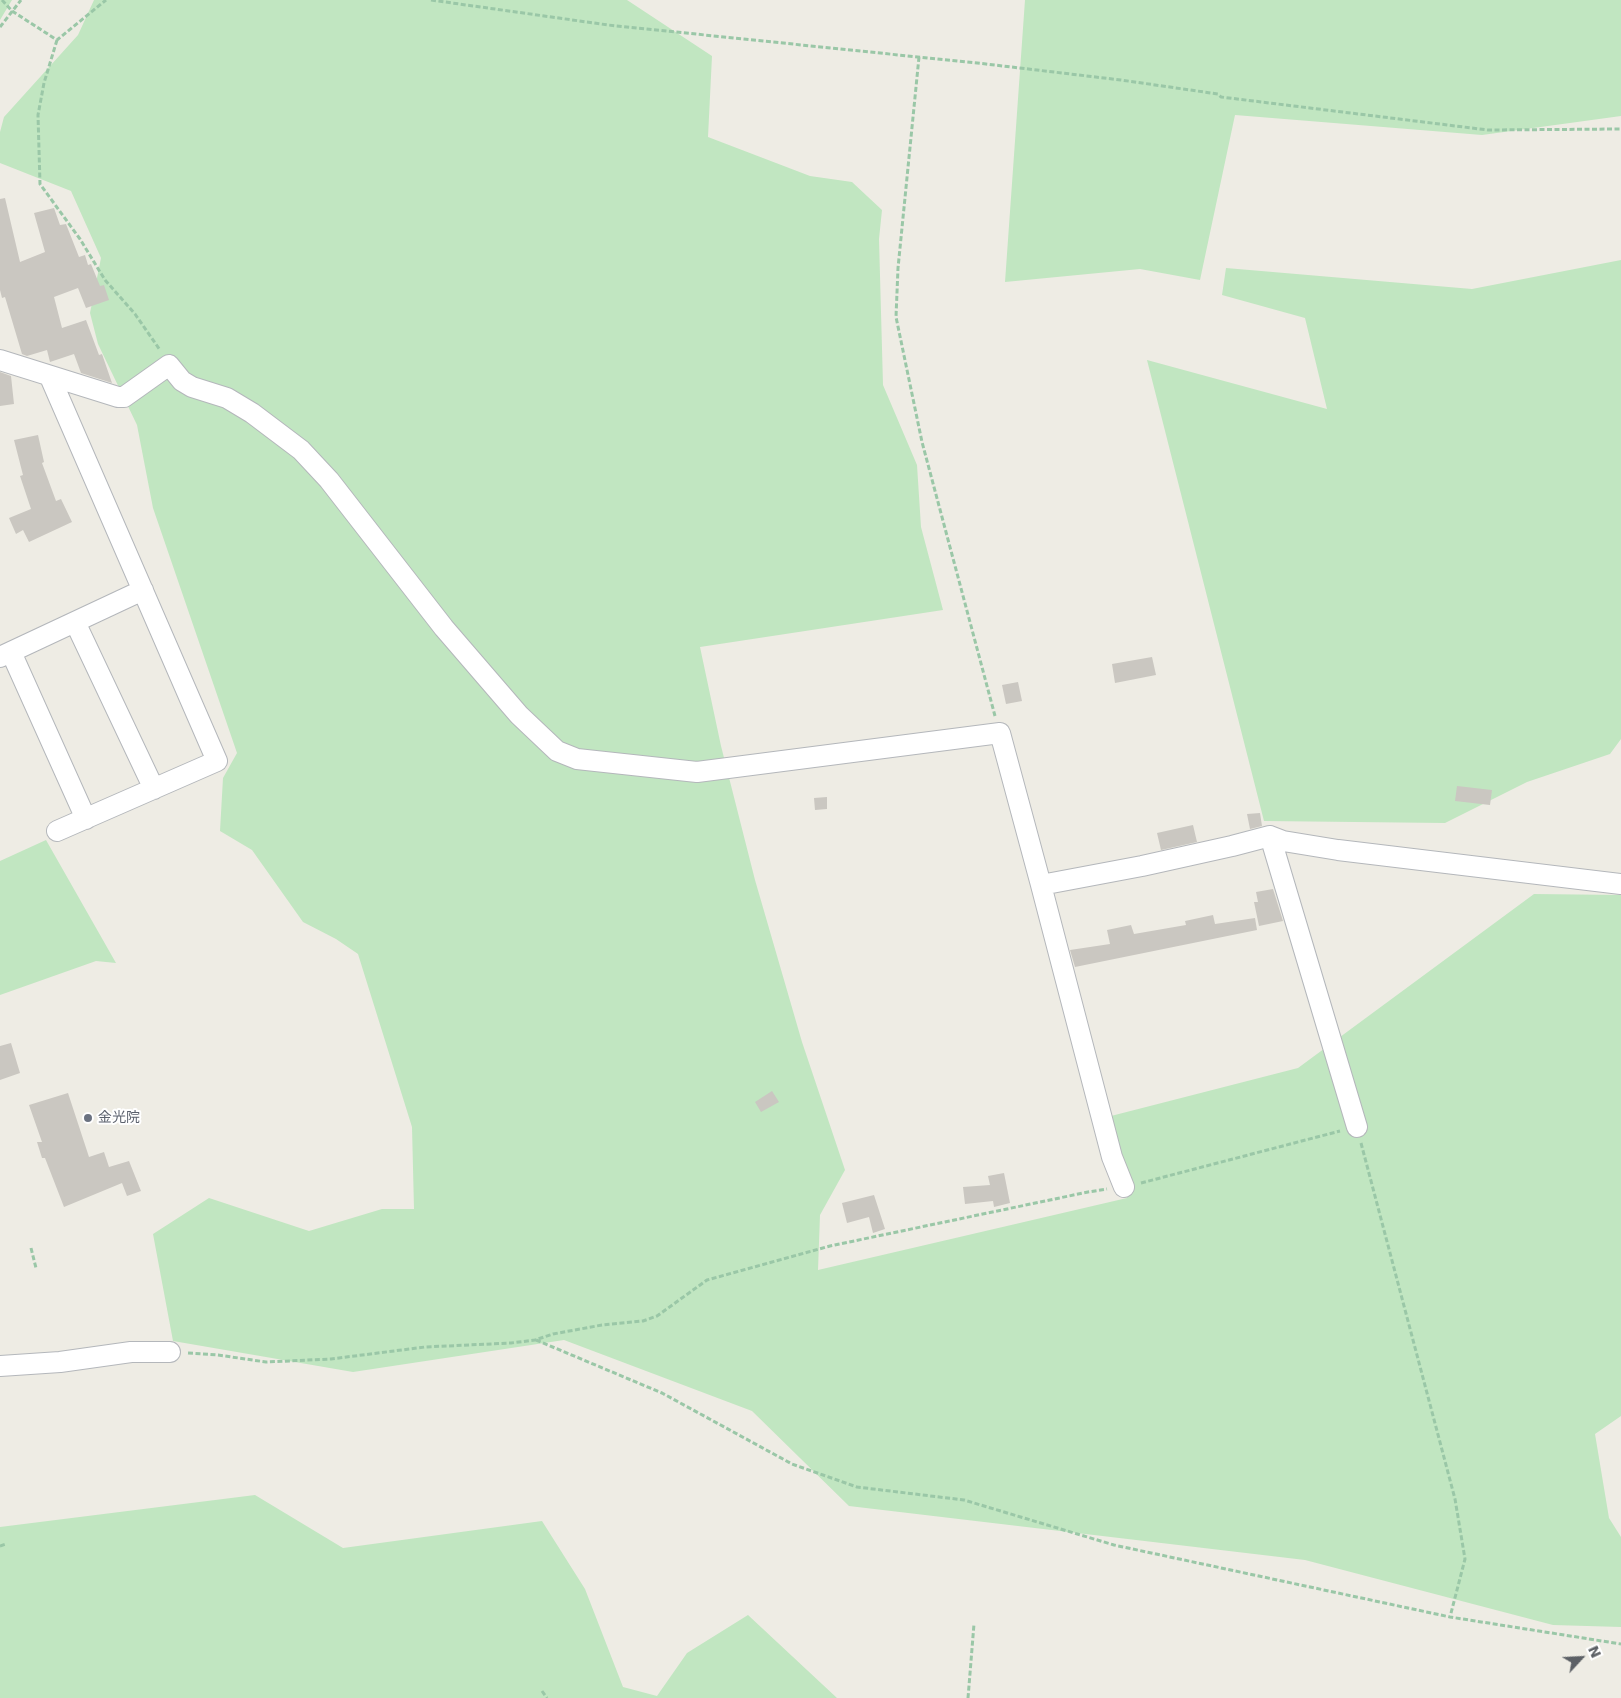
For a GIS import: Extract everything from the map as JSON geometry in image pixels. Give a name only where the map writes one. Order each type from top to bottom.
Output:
[{"type":"street","points":[[0,360],[118,397],[124,397],[169,365],[182,381],[226,398],[244,408],[301,450],[330,480],[444,628],[520,715],[557,751],[577,759],[697,772],[1000,733],[1112,1157],[1124,1187]]},
{"type":"street","points":[[50,377],[216,761],[57,831]]},
{"type":"street","points":[[86,819],[6,654],[143,590]]},
{"type":"street","points":[[75,622],[154,789]]},
{"type":"street","points":[[1041,885],[1169,860],[1270,836],[1282,841],[1338,850],[1621,884]]},
{"type":"street","points":[[1270,836],[1357,1127]]},
{"type":"street","points":[[0,1366],[60,1362],[130,1352],[170,1352]]},
{"type":"path","points":[[2,0],[12,11],[57,40]]},
{"type":"path","points":[[0,27],[21,0]]},
{"type":"path","points":[[106,0],[57,40],[44,83],[38,115],[40,184],[80,239],[105,280],[135,314],[169,365]]},
{"type":"path","points":[[430,0],[608,25],[1111,79],[1218,94],[1221,97],[1488,130],[1621,129]]},
{"type":"path","points":[[919,57],[898,268],[896,317],[922,442],[1000,733]]},
{"type":"path","points":[[170,1352],[218,1354],[266,1362],[331,1359],[425,1347],[511,1343],[535,1340],[553,1334],[602,1325],[643,1321],[657,1316],[707,1280],[830,1246],[1088,1192],[1124,1187],[1357,1127],[1455,1499],[1464,1559],[1450,1617]]},
{"type":"path","points":[[31,1248],[36,1268]]},
{"type":"path","points":[[535,1340],[662,1393],[792,1464],[857,1487],[964,1500],[1114,1545],[1450,1617],[1621,1644]]},
{"type":"path","points":[[0,1542],[6,1544],[0,1546]]},
{"type":"path","points":[[968,1698],[974,1624]]},
{"type":"path","points":[[542,1691],[548,1698]]},
{"type":"green space","points":[[0,0],[12,0],[0,20]]},
{"type":"green space","points":[[94,0],[627,0],[712,56],[708,137],[810,176],[852,182],[882,210],[879,239],[883,385],[917,465],[921,527],[943,610],[700,647],[721,746],[755,880],[802,1042],[845,1170],[820,1215],[818,1270],[1127,1198],[1111,1116],[1298,1068],[1534,894],[1621,895],[1621,1416],[1595,1434],[1609,1518],[1621,1537],[1621,1627],[1553,1625],[1305,1560],[849,1506],[752,1411],[564,1340],[353,1372],[173,1341],[153,1234],[209,1198],[309,1231],[382,1209],[414,1209],[412,1127],[358,954],[336,939],[303,922],[252,850],[220,831],[223,778],[237,753],[153,508],[137,425],[98,344],[90,313],[101,258],[71,191],[0,163],[0,132],[4,117],[78,35]]},
{"type":"green space","points":[[1025,0],[1621,0],[1621,116],[1482,135],[1235,115],[1200,280],[1140,269],[1005,282]]},
{"type":"green space","points":[[1621,260],[1621,739],[1610,754],[1527,782],[1445,823],[1264,821],[1147,360],[1327,409],[1305,318],[1222,295],[1226,268],[1472,289]]},
{"type":"green space","points":[[46,840],[116,963],[96,961],[0,995],[0,861]]},
{"type":"green space","points":[[255,1495],[343,1548],[542,1521],[585,1589],[623,1687],[657,1696],[687,1653],[748,1615],[837,1698],[0,1698],[0,1527]]},
{"type":"building","points":[[5,198],[20,262],[45,252],[34,213],[54,208],[60,225],[66,224],[79,257],[85,255],[88,265],[91,264],[100,286],[104,285],[109,300],[86,308],[78,288],[54,297],[62,328],[86,320],[99,355],[102,354],[112,383],[81,373],[74,354],[50,362],[47,350],[27,356],[22,354],[5,297],[2,298],[0,290],[0,199]]},
{"type":"building","points":[[0,372],[11,376],[14,404],[0,406]]},
{"type":"building","points":[[38,435],[44,462],[42,463],[56,501],[61,499],[72,522],[29,542],[23,530],[16,534],[9,518],[31,509],[20,476],[23,475],[14,440]]},
{"type":"building","points":[[1152,657],[1156,675],[1115,683],[1112,664]]},
{"type":"building","points":[[1018,682],[1022,701],[1006,704],[1002,685]]},
{"type":"building","points":[[1457,786],[1492,790],[1490,805],[1455,801]]},
{"type":"building","points":[[827,797],[827,809],[815,810],[814,798]]},
{"type":"building","points":[[1260,813],[1262,826],[1250,829],[1247,814]]},
{"type":"building","points":[[1193,825],[1197,842],[1161,850],[1157,833]]},
{"type":"building","points":[[1273,889],[1283,921],[1259,926],[1254,902],[1258,902],[1256,892]]},
{"type":"building","points":[[1213,915],[1215,924],[1255,918],[1257,930],[1075,967],[1070,950],[1110,944],[1107,930],[1131,925],[1134,934],[1186,925],[1185,921]]},
{"type":"building","points":[[11,1043],[20,1073],[0,1080],[0,1046]]},
{"type":"building","points":[[772,1091],[779,1102],[761,1112],[755,1102]]},
{"type":"building","points":[[68,1093],[89,1157],[104,1152],[109,1167],[129,1161],[141,1191],[127,1196],[122,1183],[64,1207],[45,1158],[42,1158],[37,1142],[42,1142],[29,1105]]},
{"type":"building","points":[[1004,1173],[1010,1203],[994,1207],[993,1201],[965,1204],[963,1187],[990,1185],[988,1176]]},
{"type":"building","points":[[874,1195],[885,1229],[873,1233],[869,1217],[847,1223],[842,1203]]},
{"type":"place","name":"金光院","points":[[88,1118]]}]
